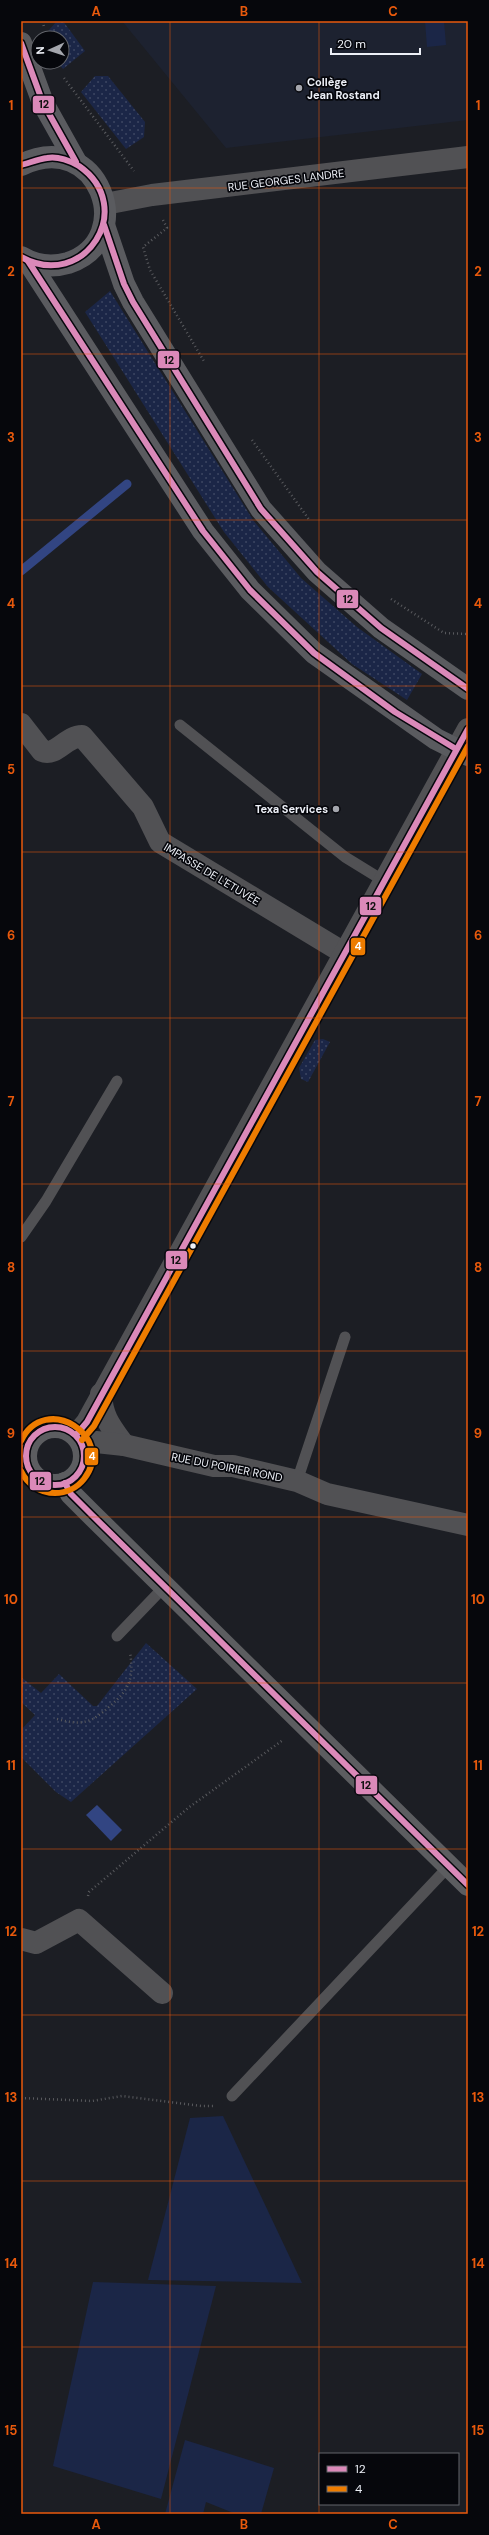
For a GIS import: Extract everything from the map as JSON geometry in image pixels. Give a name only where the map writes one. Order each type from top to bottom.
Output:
[{"type":"main road","points":[[22,47],[43,103],[76,162]]},
{"type":"main road","points":[[21,165],[33,159],[48,156],[62,157],[76,162],[90,173],[100,187],[104,215],[124,284],[130,296],[261,509],[317,572],[381,628],[468,689]]},
{"type":"main road","points":[[25,259],[43,266],[59,266],[74,261],[88,252],[98,240],[104,215]]},
{"type":"main road","points":[[25,259],[203,531],[250,590],[314,653],[395,712],[462,752]]},
{"type":"main road","points":[[52,1426],[69,1430],[79,1441],[84,1456],[81,1468],[73,1479],[65,1483],[47,1484],[32,1474],[26,1458],[26,1438],[52,1426]]},
{"type":"main road","points":[[65,1483],[72,1494],[468,1885]]},
{"type":"street","name":"RUE GEORGES LANDRE","points":[[104,215],[152,195],[468,157]]},
{"type":"street","name":"IMPASSE DE L'ETUVÉE","points":[[21,724],[42,751],[47,753],[52,752],[73,736],[82,736],[143,806],[160,842],[344,953]]},
{"type":"street","points":[[79,1441],[101,1394],[384,881],[462,752],[468,729]]},
{"type":"street","points":[[101,1394],[102,1408],[106,1422],[124,1445]]},
{"type":"street","name":"RUE DU POIRIER ROND","points":[[79,1441],[124,1445],[214,1466],[233,1466],[297,1481],[327,1494],[468,1524]]},
{"type":"street","points":[[21,1939],[36,1943],[79,1920],[162,1993]]},
{"type":"lane","points":[[180,725],[345,857],[384,881]]},
{"type":"lane","points":[[21,1237],[46,1201],[117,1081]]},
{"type":"lane","points":[[297,1481],[346,1337]]},
{"type":"lane","points":[[117,1636],[165,1586]]},
{"type":"lane","points":[[232,2096],[449,1866]]},
{"type":"path","points":[[60,73],[152,195],[167,228],[144,247],[150,270],[205,364]]},
{"type":"path","points":[[250,438],[310,522]]},
{"type":"path","points":[[385,595],[444,633],[468,634]]},
{"type":"path","points":[[57,1719],[83,1723],[93,1721],[124,1695],[130,1683],[132,1664],[129,1649],[117,1636]]},
{"type":"path","points":[[79,1920],[89,1892],[188,1808],[285,1739]]},
{"type":"path","points":[[21,2098],[92,2101],[122,2096],[201,2106],[221,2105],[232,2096]]},
{"type":"shaded area","points":[[57,21],[63,21],[70,30],[49,30]]},
{"type":"shaded area","name":"Collège Jean Rostand","points":[[122,21],[468,21],[468,120],[226,148]]},
{"type":"shaded area","points":[[425,21],[444,21],[446,45],[427,47]]},
{"type":"shaded area","points":[[70,31],[85,51],[70,63]]},
{"type":"shaded area","points":[[95,76],[108,76],[145,122],[144,137],[126,149],[81,92]]},
{"type":"shaded area","points":[[110,291],[253,520],[301,578],[357,627],[422,674],[407,700],[352,664],[268,587],[224,532],[85,312]]},
{"type":"shaded area","points":[[323,1039],[330,1042],[308,1082],[301,1079],[299,1068],[315,1040]]},
{"type":"shaded area","points":[[146,1643],[197,1689],[71,1802],[56,1792],[21,1757],[21,1730],[35,1715],[21,1702],[21,1677],[41,1693],[59,1674],[93,1706],[97,1706]]},
{"type":"shaded area","points":[[223,2116],[302,2283],[148,2280],[190,2118]]},
{"type":"shaded area","points":[[93,2282],[216,2286],[161,2499],[53,2466]]},
{"type":"shaded area","points":[[185,2440],[274,2468],[261,2514],[236,2514],[206,2502],[203,2514],[165,2514]]},
{"type":"water","points":[[97,1805],[122,1830],[111,1841],[86,1815]]},
{"type":"waterway","points":[[21,571],[127,484]]},
{"type":"transit line","name":"12","points":[[21,43],[43,103],[76,162]]},
{"type":"transit line","name":"12","points":[[21,165],[41,159],[51,158],[60,158],[72,162],[79,166],[96,183],[104,202],[103,222],[96,240],[83,254],[65,263],[44,265],[21,257]]},
{"type":"transit line","name":"12","points":[[104,225],[124,284],[133,302],[261,509],[317,572],[381,628],[468,689]]},
{"type":"transit line","name":"12","points":[[28,261],[203,531],[250,590],[314,653],[395,712],[456,749]]},
{"type":"transit line","name":"12","points":[[76,1435],[87,1422],[468,729]]},
{"type":"transit line","name":"4","points":[[82,1440],[94,1426],[468,746]]},
{"type":"transit line","name":"4","points":[[21,1441],[32,1427],[46,1420],[60,1420],[74,1426],[85,1435],[91,1448],[92,1463],[84,1479],[78,1485],[67,1491],[59,1493],[49,1493],[35,1487],[30,1484],[21,1471]]},
{"type":"transit line","name":"12","points":[[49,1427],[61,1427],[76,1435],[84,1450],[84,1456],[84,1462],[76,1477],[61,1485],[49,1485],[34,1477],[26,1462],[26,1450],[34,1435],[49,1427]]},
{"type":"transit line","name":"12","points":[[65,1483],[71,1494],[91,1514],[468,1885]]},
{"type":"place","name":"Collège Jean Rostand","points":[[299,88]]},
{"type":"place","name":"Texa Services","points":[[336,809]]}]
